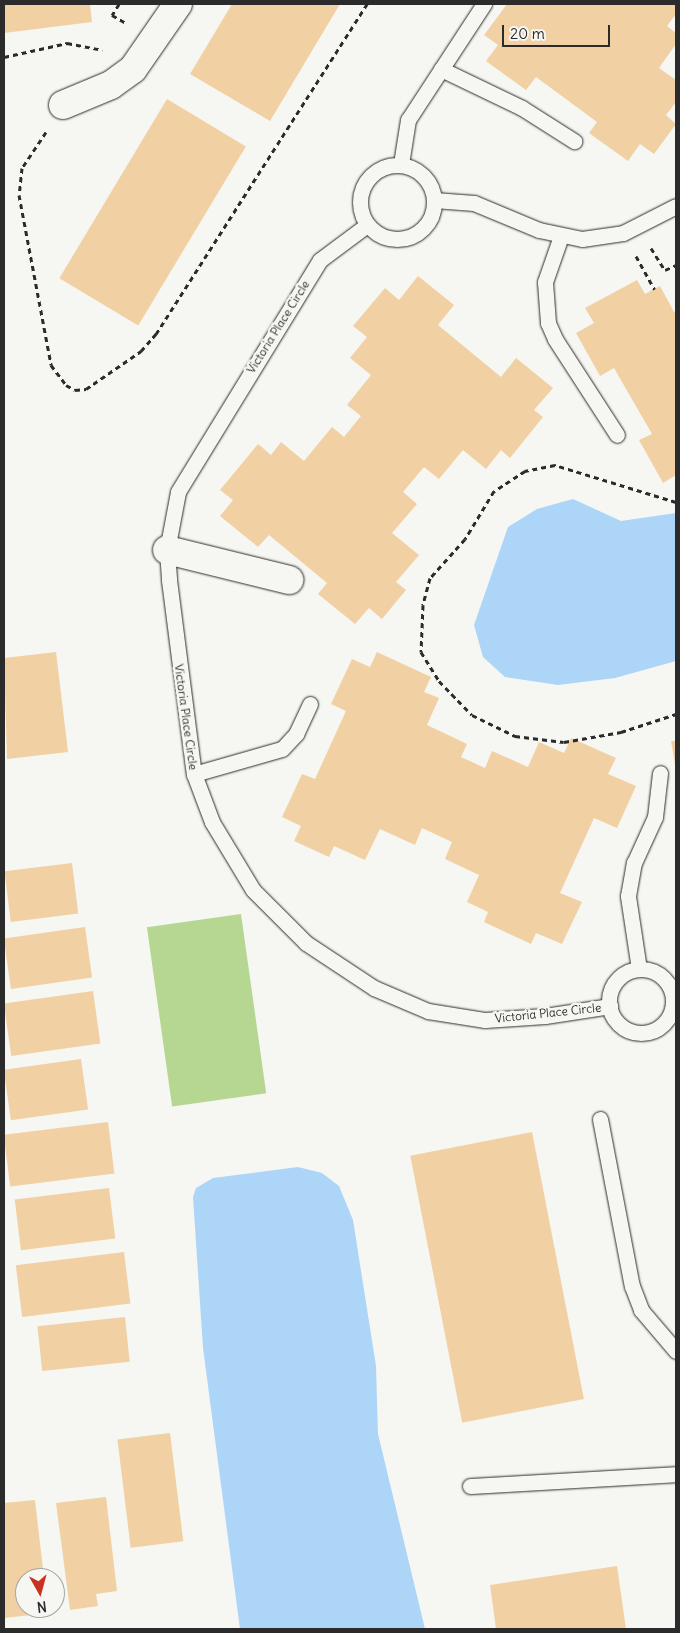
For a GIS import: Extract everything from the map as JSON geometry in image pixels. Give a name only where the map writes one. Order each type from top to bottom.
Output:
[{"type":"street","points":[[64,106],[111,85],[133,69],[178,4]]},
{"type":"street","points":[[167,550],[289,580]]},
{"type":"lane","points":[[401,164],[408,120],[484,4]]},
{"type":"lane","points":[[441,69],[522,108],[574,141]]},
{"type":"lane","points":[[401,164],[415,169],[426,178],[434,200],[430,220],[420,232],[407,238],[393,240],[378,236],[367,225],[360,212],[359,198],[364,184],[373,172],[386,166],[401,164]]},
{"type":"lane","points":[[434,200],[474,203],[561,236],[588,239],[623,233],[676,206]]},
{"type":"lane","name":"Victoria Place Circle","points":[[367,225],[320,260],[184,478],[178,492],[167,550],[171,609],[194,774],[221,839],[258,897],[306,944],[374,988],[428,1011],[485,1020],[545,1016],[610,1006]]},
{"type":"lane","points":[[561,236],[545,282],[548,323],[555,339],[617,435]]},
{"type":"lane","points":[[194,774],[282,749],[296,734],[310,704]]},
{"type":"lane","points":[[639,969],[628,896],[634,863],[655,817],[660,773]]},
{"type":"lane","name":"Victoria Place Circle","points":[[639,969],[657,972],[665,979],[675,995],[673,1006],[662,1025],[642,1033],[621,1026],[610,1006],[613,986],[619,977],[639,969]]},
{"type":"lane","points":[[600,1119],[632,1286],[641,1310],[676,1351]]},
{"type":"lane","points":[[470,1486],[676,1474]]},
{"type":"path","points":[[119,4],[112,15],[133,27]]},
{"type":"path","points":[[64,106],[22,168],[18,178],[45,347],[59,377],[75,390],[86,389],[115,369],[141,351],[156,334],[367,4]]},
{"type":"path","points":[[4,57],[67,43],[104,51]]},
{"type":"path","points":[[634,252],[654,289]]},
{"type":"path","points":[[676,502],[555,465],[525,471],[494,491],[465,539],[430,578],[423,605],[421,652],[439,680],[472,716],[516,736],[564,742],[621,732],[676,714]]},
{"type":"green space","points":[[241,914],[266,1093],[172,1106],[147,927]]},
{"type":"water","points":[[573,499],[621,521],[676,513],[676,661],[615,678],[558,685],[505,677],[483,657],[474,625],[508,527],[537,509]]},
{"type":"water","points":[[298,1167],[322,1173],[339,1186],[353,1220],[376,1366],[378,1434],[425,1629],[240,1629],[203,1348],[193,1197],[196,1188],[213,1178]]},
{"type":"building","points":[[4,4],[90,4],[92,22],[4,33]]},
{"type":"building","points":[[232,4],[340,4],[270,121],[190,74]]},
{"type":"building","points":[[507,4],[676,4],[676,14],[667,26],[676,33],[676,44],[659,68],[676,80],[676,102],[666,115],[676,124],[654,154],[640,144],[628,161],[589,133],[597,122],[536,77],[526,90],[486,61],[498,45],[484,35]]},
{"type":"building","points":[[167,99],[246,146],[138,326],[59,278]]},
{"type":"building","points":[[418,276],[454,305],[438,325],[501,377],[516,358],[553,388],[534,410],[543,417],[510,458],[501,450],[486,469],[463,450],[439,479],[424,467],[403,492],[417,504],[392,533],[419,555],[396,582],[406,590],[382,619],[369,608],[355,624],[318,594],[327,583],[269,535],[258,547],[220,516],[233,500],[220,490],[258,444],[271,455],[281,442],[304,461],[332,427],[344,437],[361,416],[347,405],[371,375],[350,358],[367,337],[353,326],[385,288],[399,300]]},
{"type":"building","points":[[637,280],[645,294],[660,286],[674,312],[676,311],[676,475],[663,483],[639,440],[652,434],[614,368],[600,376],[576,333],[594,323],[585,308]]},
{"type":"building","points":[[56,652],[68,752],[7,759],[4,658]]},
{"type":"building","points":[[377,652],[431,677],[424,692],[439,698],[427,725],[467,744],[461,757],[485,768],[492,751],[528,767],[539,742],[564,753],[571,738],[616,758],[608,774],[636,786],[617,828],[594,818],[560,893],[582,902],[562,944],[536,933],[531,944],[484,922],[488,912],[467,902],[479,875],[445,859],[452,842],[422,828],[415,845],[380,829],[365,860],[334,846],[329,857],[294,841],[301,826],[282,817],[302,774],[315,779],[346,711],[331,704],[352,659],[370,667]]},
{"type":"building","points":[[671,741],[676,741],[676,764],[675,764]]},
{"type":"building","points":[[72,863],[78,914],[11,922],[5,871]]},
{"type":"building","points":[[85,927],[92,978],[11,989],[4,938]]},
{"type":"building","points":[[93,991],[100,1043],[11,1056],[4,1004]]},
{"type":"building","points":[[81,1059],[88,1110],[11,1120],[4,1070]]},
{"type":"building","points":[[108,1122],[114,1174],[10,1186],[4,1135]]},
{"type":"building","points":[[532,1132],[584,1399],[462,1423],[410,1156]]},
{"type":"building","points":[[109,1188],[115,1239],[21,1250],[15,1200]]},
{"type":"building","points":[[124,1252],[130,1304],[22,1317],[16,1265]]},
{"type":"building","points":[[125,1317],[130,1362],[42,1371],[37,1326]]},
{"type":"building","points":[[170,1433],[183,1541],[131,1548],[117,1439]]},
{"type":"building","points":[[106,1497],[117,1591],[96,1594],[98,1606],[70,1610],[56,1503]]},
{"type":"building","points":[[35,1500],[43,1568],[15,1568],[15,1617],[4,1618],[4,1503]]},
{"type":"building","points":[[617,1566],[626,1629],[496,1629],[490,1585]]}]
